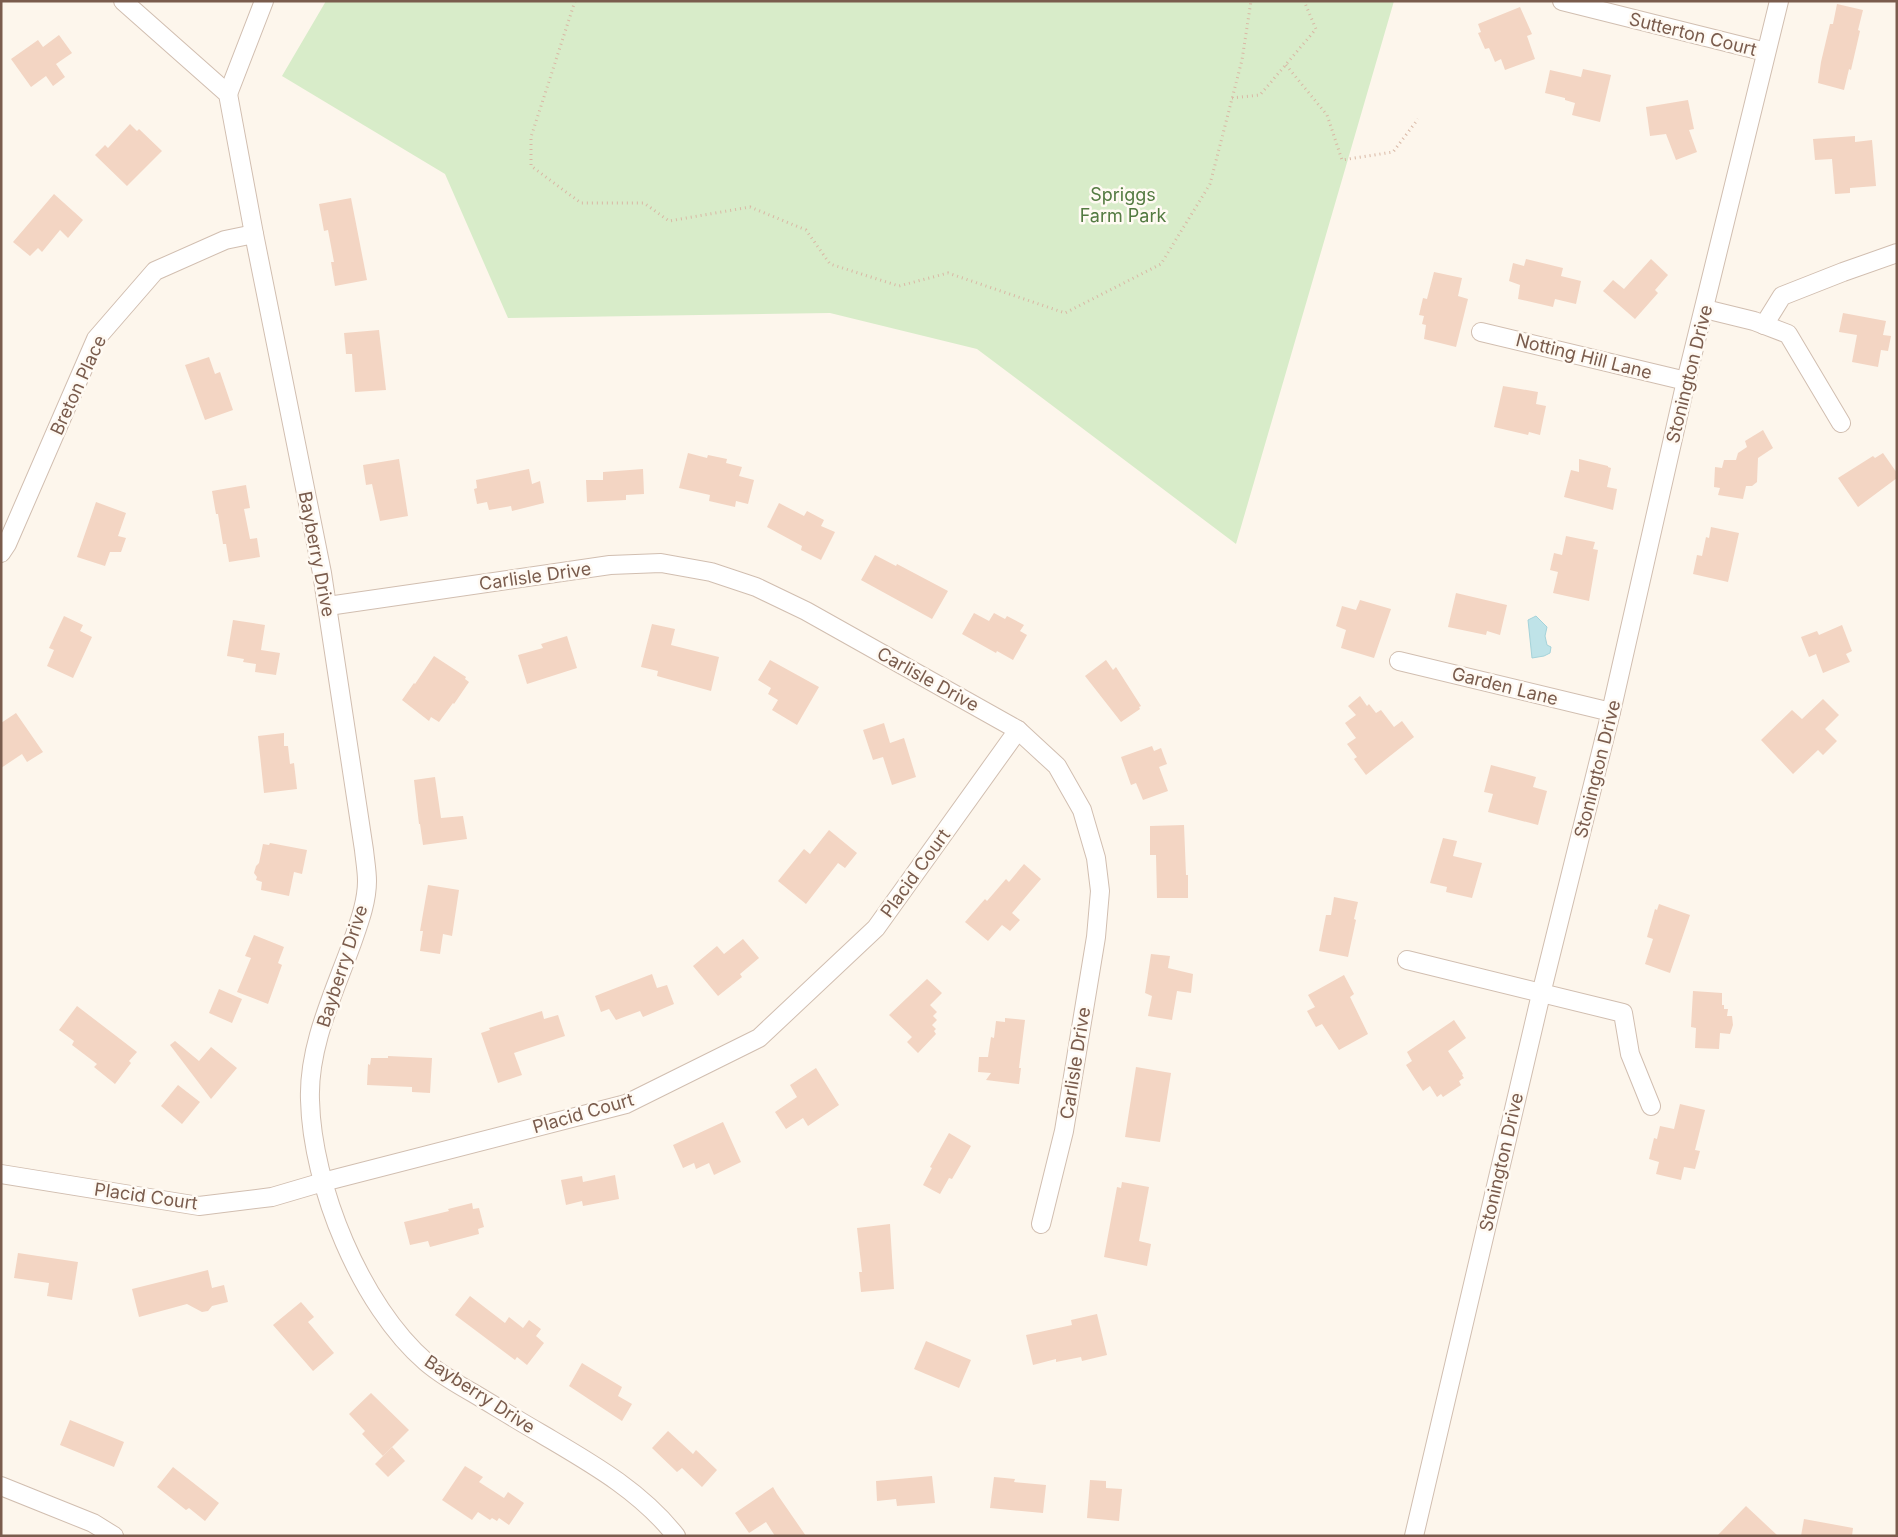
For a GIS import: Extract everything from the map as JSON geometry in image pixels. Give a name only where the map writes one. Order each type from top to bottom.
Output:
[{"type":"street","points":[[123,1],[228,94],[264,1]]},
{"type":"street","name":"Sutterton Court","points":[[1562,1],[1766,52]]},
{"type":"street","name":"Stonington Drive","points":[[1414,1536],[1541,994],[1611,712],[1686,381],[1779,1]]},
{"type":"street","name":"Bayberry Drive","points":[[228,94],[328,606],[367,881],[363,913],[315,1046],[311,1070],[310,1101],[314,1140],[323,1182],[354,1262],[373,1297],[403,1339],[427,1363],[456,1383],[606,1473],[636,1494],[667,1523],[676,1536]]},
{"type":"street","name":"Breton Place","points":[[1,553],[7,544],[96,339],[154,271],[225,240],[254,234]]},
{"type":"street","points":[[1764,326],[1782,296],[1843,272],[1897,254]]},
{"type":"street","points":[[1705,309],[1788,334],[1841,422]]},
{"type":"street","name":"Notting Hill Lane","points":[[1481,332],[1686,381]]},
{"type":"street","name":"Carlisle Drive","points":[[328,606],[610,565],[661,563],[711,572],[756,587],[806,611],[1018,730],[1057,766],[1082,810],[1096,858],[1100,891],[1096,936],[1064,1131],[1041,1224]]},
{"type":"street","name":"Garden Lane","points":[[1399,661],[1611,712]]},
{"type":"street","name":"Placid Court","points":[[1,1174],[199,1206],[272,1197],[323,1182],[626,1104],[758,1038],[876,928],[1018,730]]},
{"type":"street","points":[[1407,960],[1623,1013],[1630,1054],[1651,1106]]},
{"type":"street","points":[[1,1486],[93,1523],[114,1536]]},
{"type":"path","points":[[576,1],[531,137],[532,166],[581,204],[644,202],[669,222],[750,207],[806,230],[830,264],[899,286],[948,273],[1065,313],[1162,264],[1210,184],[1242,60],[1251,1]]},
{"type":"path","points":[[1232,98],[1260,95],[1316,29],[1304,1]]},
{"type":"path","points":[[1286,66],[1327,115],[1342,160],[1394,152],[1418,119]]},
{"type":"green space","name":"Spriggs Farm Park","points":[[326,1],[1394,1],[1236,544],[977,349],[830,313],[508,318],[445,174],[282,76]]},
{"type":"water","points":[[1536,616],[1547,627],[1545,636],[1547,645],[1551,647],[1550,653],[1532,658],[1528,620]]},
{"type":"building","points":[[1837,4],[1863,10],[1851,70],[1849,69],[1844,90],[1818,83],[1830,24],[1833,24]]},
{"type":"building","points":[[1520,7],[1532,34],[1527,36],[1535,59],[1505,70],[1501,59],[1495,62],[1489,48],[1485,49],[1478,33],[1481,32],[1478,24]]},
{"type":"building","points":[[59,35],[72,53],[56,64],[65,77],[53,86],[46,76],[31,87],[11,59],[38,40],[43,47]]},
{"type":"building","points":[[1583,69],[1611,75],[1600,122],[1572,115],[1575,103],[1565,100],[1565,98],[1545,93],[1550,70],[1581,77]]},
{"type":"building","points":[[1688,100],[1694,129],[1689,130],[1697,152],[1676,160],[1666,134],[1650,136],[1646,107]]},
{"type":"building","points":[[130,124],[137,131],[139,129],[162,151],[127,186],[95,155],[105,145],[108,148]]},
{"type":"building","points":[[1855,136],[1855,142],[1872,140],[1876,186],[1850,188],[1850,193],[1835,194],[1832,159],[1815,160],[1813,139]]},
{"type":"building","points":[[54,194],[83,220],[68,238],[60,230],[42,252],[38,248],[30,256],[13,242]]},
{"type":"building","points":[[351,198],[367,280],[335,286],[331,262],[334,262],[328,230],[324,231],[319,204]]},
{"type":"building","points":[[1526,259],[1563,268],[1561,276],[1581,281],[1576,304],[1555,299],[1553,307],[1518,299],[1520,285],[1509,281],[1513,263],[1524,266]]},
{"type":"building","points":[[1651,259],[1668,275],[1655,290],[1658,293],[1635,319],[1603,291],[1613,280],[1624,289]]},
{"type":"building","points":[[1434,272],[1462,278],[1458,296],[1468,299],[1456,347],[1424,339],[1426,325],[1422,324],[1424,316],[1419,315],[1423,298],[1427,299]]},
{"type":"building","points":[[1843,313],[1886,321],[1883,335],[1891,336],[1888,351],[1881,350],[1878,367],[1852,362],[1857,335],[1839,332]]},
{"type":"building","points":[[379,330],[386,390],[355,392],[352,354],[346,354],[344,333]]},
{"type":"building","points":[[209,357],[215,374],[220,372],[233,410],[205,420],[185,365]]},
{"type":"building","points":[[1503,386],[1538,392],[1536,404],[1546,406],[1540,435],[1529,432],[1528,435],[1494,427]]},
{"type":"building","points":[[1763,430],[1773,448],[1758,458],[1757,482],[1752,486],[1746,486],[1743,499],[1718,495],[1720,488],[1714,487],[1715,467],[1722,468],[1724,460],[1736,460],[1738,453],[1747,447],[1745,441]]},
{"type":"building","points":[[688,453],[707,458],[708,455],[727,459],[726,463],[742,467],[739,476],[754,480],[748,504],[736,501],[735,507],[709,501],[710,495],[679,488]]},
{"type":"building","points":[[1883,453],[1897,473],[1897,478],[1858,507],[1838,478],[1873,456],[1875,458]]},
{"type":"building","points":[[399,459],[408,516],[380,521],[372,484],[366,485],[363,465]]},
{"type":"building","points":[[1579,459],[1611,468],[1607,487],[1617,489],[1613,510],[1564,497],[1571,470],[1579,472]]},
{"type":"building","points":[[529,469],[532,484],[540,481],[544,503],[512,511],[511,506],[489,510],[487,502],[477,504],[474,489],[477,488],[476,480]]},
{"type":"building","points":[[643,469],[644,494],[626,495],[626,500],[587,502],[586,480],[603,480],[603,472]]},
{"type":"building","points":[[246,485],[250,508],[244,509],[250,539],[257,538],[260,557],[229,562],[226,544],[223,544],[212,491]]},
{"type":"building","points":[[96,502],[126,513],[118,536],[126,538],[121,552],[110,552],[105,566],[77,557]]},
{"type":"building","points":[[779,503],[804,516],[807,511],[824,520],[821,526],[835,532],[821,560],[801,550],[802,546],[767,527]]},
{"type":"building","points":[[1711,527],[1739,533],[1728,582],[1693,574],[1697,555],[1702,556],[1706,537],[1709,538]]},
{"type":"building","points":[[1566,536],[1595,542],[1593,549],[1598,550],[1589,601],[1553,593],[1558,572],[1550,570],[1554,553],[1562,555]]},
{"type":"building","points":[[875,555],[896,566],[897,564],[948,591],[932,619],[861,580]]},
{"type":"building","points":[[1456,593],[1507,605],[1500,635],[1487,631],[1486,635],[1448,627]]},
{"type":"building","points":[[1360,600],[1391,609],[1374,658],[1341,648],[1346,630],[1336,626],[1342,606],[1356,610]]},
{"type":"building","points":[[974,613],[989,621],[994,613],[1005,619],[1007,616],[1024,625],[1020,631],[1027,635],[1013,660],[962,634]]},
{"type":"building","points":[[64,616],[83,625],[80,631],[92,637],[73,678],[47,666],[54,650],[49,648]]},
{"type":"building","points":[[233,620],[265,625],[261,650],[280,653],[276,675],[255,672],[256,664],[243,662],[244,659],[227,656]]},
{"type":"building","points":[[652,624],[675,629],[671,645],[719,657],[711,691],[657,676],[658,671],[641,667]]},
{"type":"building","points":[[1842,625],[1852,651],[1846,654],[1850,662],[1823,673],[1816,654],[1809,657],[1801,637],[1817,631],[1819,635]]},
{"type":"building","points":[[567,636],[577,668],[527,684],[518,655],[543,648],[541,644]]},
{"type":"building","points":[[434,656],[466,677],[465,679],[469,682],[439,722],[431,717],[429,721],[402,700]]},
{"type":"building","points":[[770,660],[819,687],[797,725],[772,710],[778,700],[768,694],[771,688],[758,680]]},
{"type":"building","points":[[1106,660],[1113,670],[1116,667],[1141,706],[1139,707],[1140,709],[1121,722],[1085,676]]},
{"type":"building","points":[[1360,696],[1367,706],[1369,704],[1376,713],[1381,710],[1394,727],[1402,721],[1414,737],[1366,775],[1354,759],[1357,757],[1347,744],[1356,738],[1345,723],[1356,715],[1348,706]]},
{"type":"building","points":[[1823,699],[1839,715],[1825,729],[1837,741],[1823,755],[1818,750],[1793,774],[1761,740],[1792,710],[1802,719]]},
{"type":"building","points":[[16,713],[43,752],[27,762],[22,754],[1,768],[1,723]]},
{"type":"building","points":[[884,723],[890,743],[904,738],[916,777],[892,785],[883,757],[873,760],[863,730]]},
{"type":"building","points":[[284,733],[284,746],[288,746],[290,764],[294,763],[297,789],[264,793],[258,736]]},
{"type":"building","points":[[1152,746],[1154,751],[1161,748],[1167,764],[1159,767],[1168,791],[1143,800],[1136,783],[1131,785],[1121,757]]},
{"type":"building","points":[[1491,765],[1536,777],[1533,787],[1547,791],[1538,825],[1488,812],[1493,794],[1484,792]]},
{"type":"building","points":[[435,777],[441,818],[463,816],[467,839],[423,845],[414,780]]},
{"type":"building","points":[[1184,825],[1188,898],[1157,898],[1156,855],[1150,855],[1150,826]]},
{"type":"building","points":[[829,830],[857,853],[845,868],[838,863],[806,904],[778,881],[804,849],[810,854]]},
{"type":"building","points":[[1443,838],[1457,841],[1453,856],[1482,863],[1472,898],[1446,892],[1447,887],[1430,883]]},
{"type":"building","points":[[270,843],[307,850],[302,874],[294,872],[289,896],[261,890],[262,882],[256,880],[257,877],[254,873],[259,863],[263,844],[269,845]]},
{"type":"building","points":[[1024,864],[1041,879],[1012,913],[1020,920],[1010,931],[1002,925],[988,941],[965,922],[985,899],[987,901],[1006,879],[1009,882]]},
{"type":"building","points":[[428,885],[459,890],[452,936],[443,934],[440,954],[420,951],[423,931],[420,931]]},
{"type":"building","points":[[1334,897],[1358,902],[1348,957],[1319,951],[1326,915],[1331,915]]},
{"type":"building","points":[[1659,904],[1690,915],[1670,973],[1645,964],[1653,939],[1647,937],[1655,909],[1657,910]]},
{"type":"building","points":[[254,935],[284,947],[278,963],[282,965],[268,1004],[237,992],[251,958],[245,956]]},
{"type":"building","points":[[743,939],[759,958],[740,974],[742,977],[718,996],[693,966],[717,946],[724,954]]},
{"type":"building","points":[[1151,954],[1170,956],[1168,968],[1193,974],[1191,993],[1177,991],[1172,1020],[1148,1016],[1152,996],[1145,993]]},
{"type":"building","points":[[652,974],[657,988],[667,985],[674,1004],[643,1017],[640,1011],[616,1020],[609,1009],[601,1012],[595,996]]},
{"type":"building","points":[[1344,975],[1354,994],[1350,997],[1368,1034],[1339,1050],[1322,1024],[1316,1027],[1307,1011],[1315,1007],[1308,995]]},
{"type":"building","points":[[927,979],[942,993],[930,1005],[937,1012],[933,1016],[937,1020],[932,1025],[936,1029],[934,1031],[936,1034],[918,1053],[907,1042],[912,1037],[889,1015]]},
{"type":"building","points":[[219,989],[242,999],[232,1023],[209,1013]]},
{"type":"building","points":[[1693,991],[1722,993],[1722,1005],[1724,1005],[1724,1009],[1728,1009],[1727,1016],[1732,1016],[1733,1025],[1730,1034],[1720,1033],[1719,1049],[1695,1048],[1696,1028],[1691,1027]]},
{"type":"building","points":[[77,1006],[137,1052],[115,1084],[94,1067],[97,1064],[72,1045],[74,1041],[59,1030]]},
{"type":"building","points":[[542,1011],[544,1019],[558,1015],[565,1036],[514,1053],[522,1075],[498,1083],[481,1033],[490,1030],[489,1028]]},
{"type":"building","points":[[1005,1018],[1025,1020],[1019,1084],[986,1080],[991,1073],[978,1072],[979,1057],[988,1057],[991,1037],[994,1038],[996,1021],[1005,1022]]},
{"type":"building","points":[[1454,1020],[1466,1038],[1448,1051],[1464,1078],[1459,1081],[1461,1085],[1443,1097],[1441,1094],[1437,1097],[1430,1086],[1423,1091],[1406,1065],[1412,1061],[1407,1052]]},
{"type":"building","points":[[175,1041],[199,1061],[211,1047],[237,1068],[211,1099],[170,1045]]},
{"type":"building","points":[[388,1056],[432,1058],[430,1093],[412,1092],[412,1087],[367,1085],[368,1064],[370,1065],[371,1058],[388,1058]]},
{"type":"building","points":[[1136,1067],[1171,1073],[1160,1142],[1125,1137]]},
{"type":"building","points":[[816,1068],[839,1105],[808,1126],[803,1118],[786,1129],[775,1112],[797,1097],[790,1085]]},
{"type":"building","points":[[178,1085],[200,1102],[182,1124],[161,1106]]},
{"type":"building","points":[[1680,1104],[1705,1110],[1695,1150],[1700,1151],[1695,1169],[1684,1167],[1681,1180],[1656,1174],[1659,1162],[1649,1159],[1654,1138],[1657,1139],[1660,1126],[1674,1129]]},
{"type":"building","points":[[723,1122],[741,1162],[714,1175],[709,1163],[696,1169],[694,1163],[683,1168],[673,1145]]},
{"type":"building","points":[[949,1133],[971,1146],[952,1179],[949,1178],[940,1194],[923,1185],[932,1168],[930,1167]]},
{"type":"building","points":[[615,1175],[619,1199],[583,1206],[582,1201],[566,1205],[561,1180],[582,1176],[583,1182]]},
{"type":"building","points":[[1122,1182],[1149,1187],[1139,1241],[1151,1244],[1147,1266],[1104,1257],[1117,1187],[1121,1188]]},
{"type":"building","points":[[472,1203],[473,1209],[479,1208],[484,1227],[478,1229],[479,1234],[430,1247],[428,1241],[410,1245],[404,1222],[449,1211],[448,1209]]},
{"type":"building","points":[[890,1224],[894,1289],[861,1292],[859,1272],[862,1272],[857,1228]]},
{"type":"building","points":[[18,1253],[78,1262],[72,1300],[47,1296],[49,1283],[14,1278]]},
{"type":"building","points":[[208,1270],[212,1288],[224,1285],[228,1302],[212,1306],[208,1311],[202,1312],[187,1304],[139,1317],[132,1289]]},
{"type":"building","points":[[470,1296],[505,1323],[509,1317],[523,1328],[529,1320],[541,1329],[536,1336],[544,1343],[527,1365],[517,1357],[515,1360],[455,1315]]},
{"type":"building","points":[[301,1302],[314,1317],[308,1322],[334,1353],[313,1371],[273,1325]]},
{"type":"building","points":[[1097,1314],[1107,1355],[1082,1361],[1081,1357],[1056,1362],[1056,1359],[1033,1365],[1026,1335],[1072,1325],[1071,1320]]},
{"type":"building","points":[[926,1341],[971,1360],[959,1388],[914,1369]]},
{"type":"building","points":[[582,1363],[622,1387],[618,1396],[632,1404],[622,1421],[569,1386]]},
{"type":"building","points":[[371,1393],[409,1430],[383,1456],[362,1434],[365,1431],[349,1414]]},
{"type":"building","points":[[70,1420],[124,1442],[114,1467],[60,1445]]},
{"type":"building","points":[[668,1431],[693,1454],[696,1450],[717,1470],[702,1487],[682,1468],[677,1472],[652,1448]]},
{"type":"building","points":[[392,1447],[405,1461],[388,1477],[375,1464]]},
{"type":"building","points":[[465,1466],[483,1477],[479,1482],[504,1498],[508,1492],[524,1503],[509,1525],[499,1518],[497,1521],[492,1518],[490,1520],[478,1512],[472,1520],[442,1500]]},
{"type":"building","points":[[173,1467],[219,1503],[205,1521],[189,1508],[186,1510],[157,1487]]},
{"type":"building","points":[[932,1476],[935,1503],[897,1506],[896,1499],[877,1501],[876,1481]]},
{"type":"building","points":[[994,1477],[1015,1479],[1014,1482],[1046,1485],[1043,1513],[990,1508]]},
{"type":"building","points":[[1090,1480],[1106,1481],[1106,1488],[1122,1489],[1119,1521],[1087,1518]]},
{"type":"building","points":[[773,1487],[806,1536],[775,1536],[766,1522],[749,1533],[735,1513]]},
{"type":"building","points":[[1746,1506],[1778,1536],[1717,1536]]},
{"type":"building","points":[[1804,1519],[1853,1528],[1852,1536],[1801,1536]]}]
